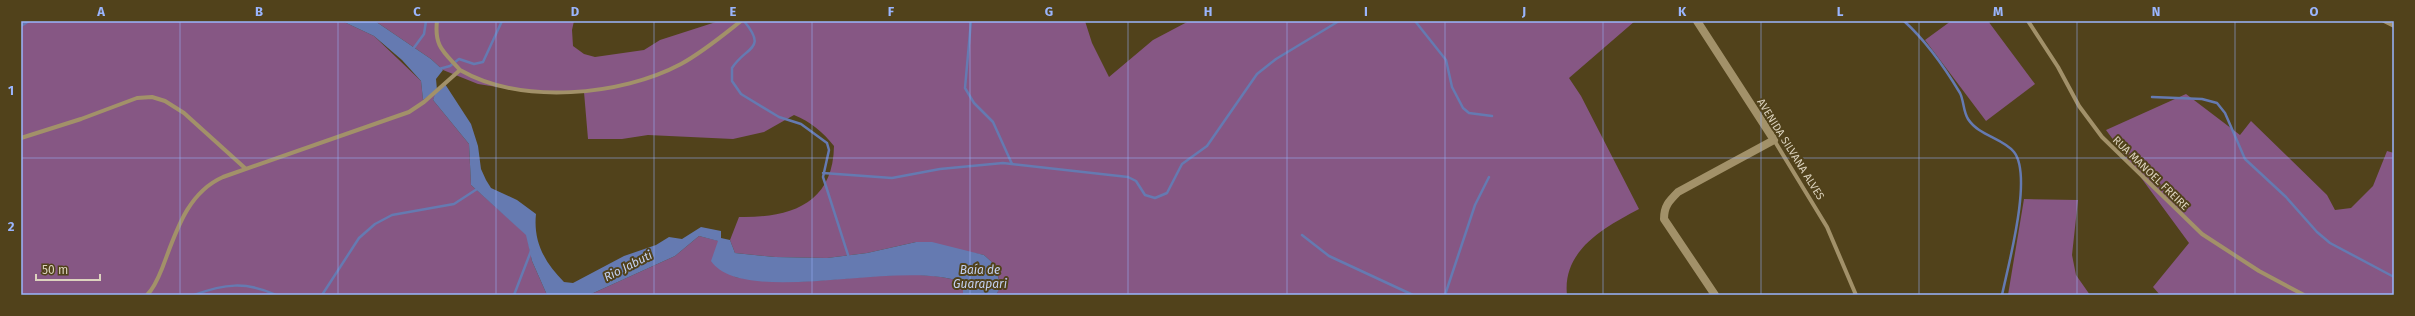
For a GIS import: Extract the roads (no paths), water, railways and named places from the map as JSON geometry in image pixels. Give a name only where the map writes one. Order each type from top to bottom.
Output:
[{"type":"street","points":[[437,21],[436,35],[438,45],[460,70],[480,80],[528,90],[573,91],[607,89],[653,76],[682,63],[739,23]]},
{"type":"street","name":"AVENIDA SILVANA ALVES","points":[[1697,21],[1774,140],[1827,228],[1856,295]]},
{"type":"street","name":"RUA MANOEL FREIRE","points":[[2028,21],[2058,67],[2079,106],[2102,137],[2202,234],[2259,271],[2304,295]]},
{"type":"street","points":[[2384,21],[2394,26]]},
{"type":"street","points":[[147,295],[156,281],[188,207],[216,180],[390,120],[415,109],[460,70]]},
{"type":"street","points":[[21,138],[81,119],[137,98],[148,97],[165,102],[184,113],[246,169]]},
{"type":"street","points":[[1715,295],[1664,219],[1664,210],[1667,202],[1678,192],[1774,140]]},
{"type":"water","name":"Baía de Guarapari","points":[[342,21],[375,21],[431,59],[443,70],[436,79],[437,90],[445,84],[471,124],[478,146],[481,169],[486,180],[491,188],[517,200],[536,214],[536,234],[542,251],[546,260],[564,282],[573,283],[624,256],[656,245],[669,237],[682,239],[701,227],[721,231],[721,238],[730,240],[735,253],[775,257],[827,258],[867,253],[916,242],[932,242],[984,255],[994,264],[1001,286],[996,295],[963,295],[963,283],[937,277],[904,275],[791,282],[757,281],[729,275],[711,261],[718,241],[699,236],[675,256],[589,295],[547,295],[532,261],[526,235],[471,185],[469,144],[433,100],[436,91],[423,100],[421,81],[402,60],[374,36]]},
{"type":"waterway","points":[[21,26],[29,21]]},
{"type":"waterway","points":[[413,49],[424,34],[426,21]]},
{"type":"waterway","points":[[439,69],[450,66],[459,59],[474,64],[483,62],[502,21]]},
{"type":"waterway","points":[[744,21],[751,30],[754,37],[754,43],[732,68],[732,81],[741,94],[779,117],[801,124],[827,143],[829,150],[823,177],[849,258]]},
{"type":"waterway","points":[[971,21],[965,88],[974,103],[993,122],[1012,164]]},
{"type":"waterway","points":[[823,173],[892,178],[940,169],[1003,163],[1128,177],[1136,181],[1145,195],[1155,198],[1167,193],[1182,164],[1207,146],[1257,74],[1276,59],[1339,21]]},
{"type":"waterway","points":[[1415,21],[1446,60],[1452,87],[1463,108],[1469,113],[1492,116]]},
{"type":"waterway","points":[[1904,21],[1935,55],[1948,74],[1960,93],[1968,119],[1978,129],[2009,147],[2014,152],[2019,164],[2021,180],[2020,200],[2002,295]]},
{"type":"waterway","points":[[2152,97],[2202,99],[2217,103],[2225,113],[2245,159],[2286,197],[2317,232],[2330,243],[2394,277]]},
{"type":"waterway","points":[[1445,295],[1475,205],[1489,177]]},
{"type":"waterway","points":[[322,295],[359,238],[375,224],[392,215],[454,204],[477,189]]},
{"type":"waterway","points":[[1302,235],[1329,256],[1413,295]]},
{"type":"waterway","points":[[514,295],[531,251]]},
{"type":"waterway","points":[[194,295],[225,286],[245,286],[276,295]]},
{"type":"water label","name":"Rio Jabuti","points":[[628,266]]}]
